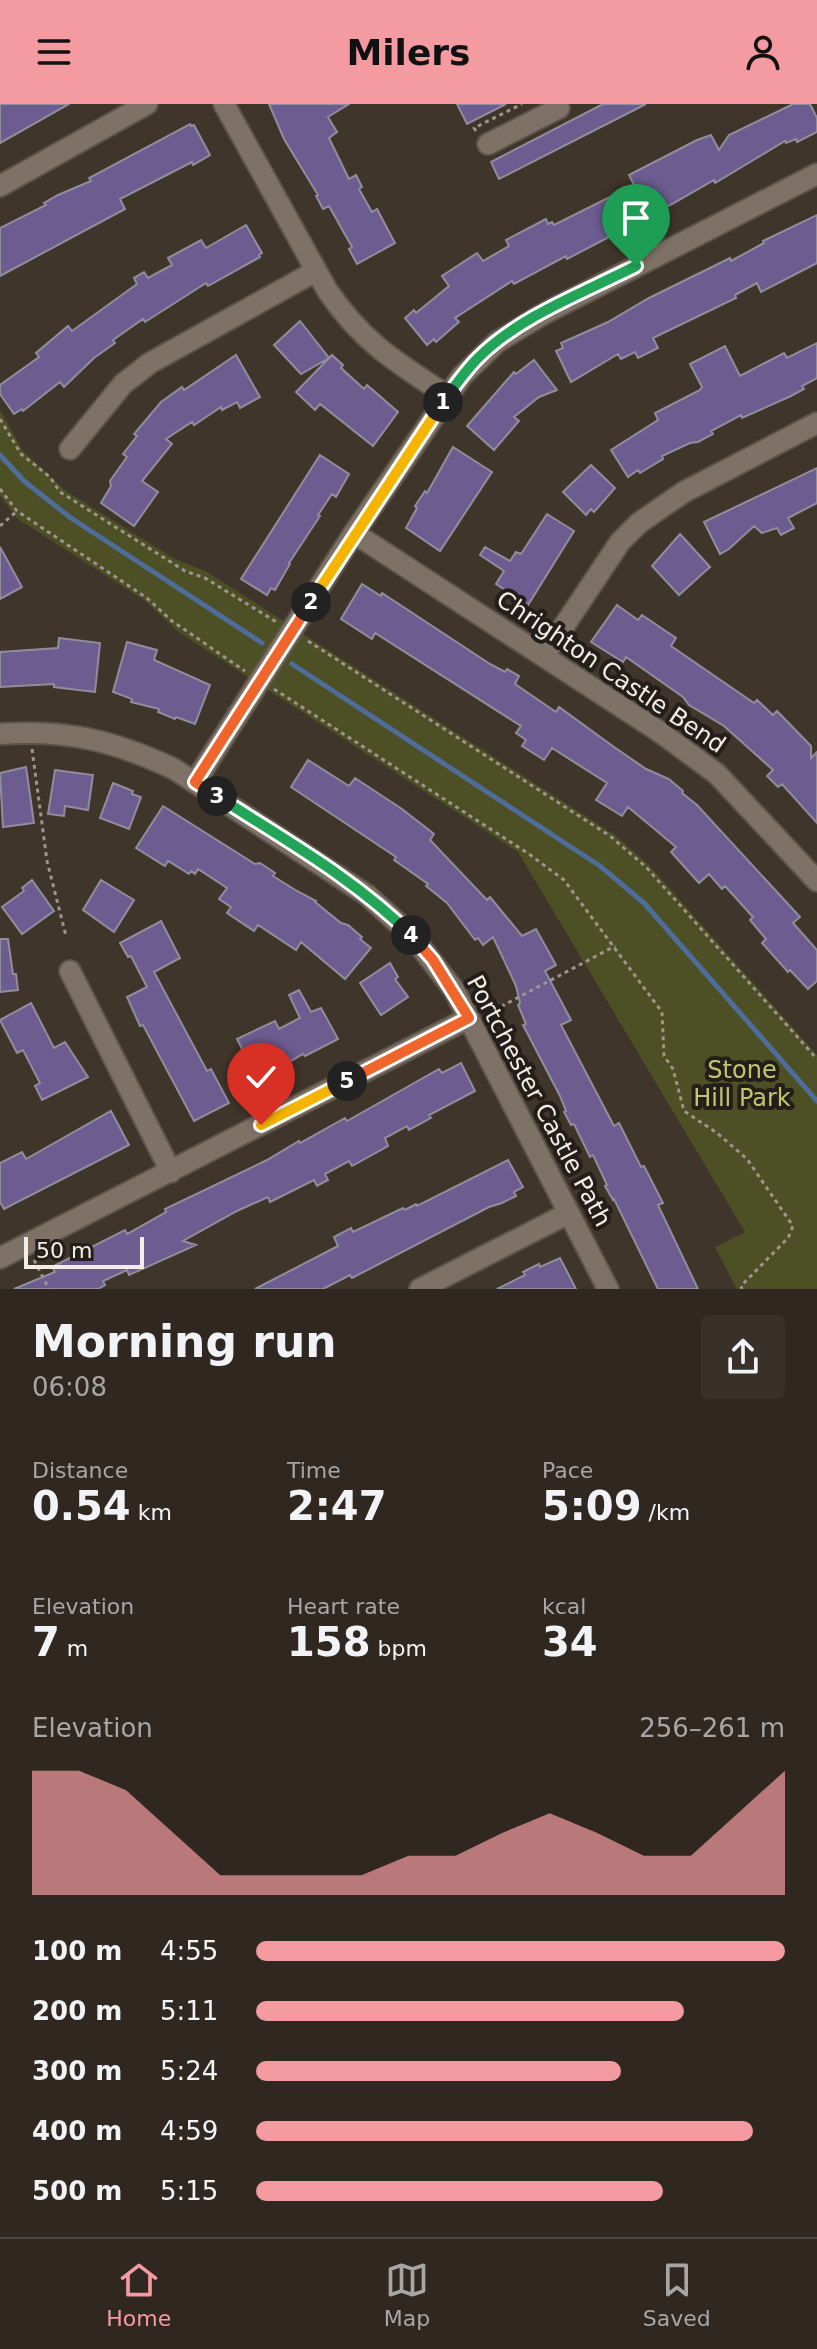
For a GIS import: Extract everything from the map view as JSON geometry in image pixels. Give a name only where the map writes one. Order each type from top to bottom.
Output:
[{"type":"street","points":[[0,186],[147,104]]},
{"type":"street","points":[[224,104],[343,314],[389,358],[448,396]]},
{"type":"street","points":[[488,144],[561,105]]},
{"type":"street","points":[[195,782],[354,533],[448,396],[479,357],[515,330],[817,174]]},
{"type":"street","points":[[70,449],[123,384],[150,363],[316,271]]},
{"type":"street","points":[[544,656],[620,542],[639,523],[684,492],[817,423]]},
{"type":"street","name":"Chrighton Castle Bend","points":[[354,533],[709,767],[817,881]]},
{"type":"street","name":"Portchester Castle Path","points":[[0,734],[84,736],[149,757],[195,782],[341,876],[391,914],[478,1016],[569,1213],[608,1289]]},
{"type":"street","points":[[70,971],[171,1172]]},
{"type":"street","points":[[0,1258],[478,1016]]},
{"type":"street","points":[[420,1289],[569,1213]]},
{"type":"path","points":[[0,419],[21,454],[50,477],[60,492],[185,571],[205,578],[278,623]]},
{"type":"path","points":[[0,489],[17,511],[147,598],[172,621],[245,671]]},
{"type":"path","points":[[0,526],[17,511]]},
{"type":"path","points":[[305,639],[610,836],[646,867],[816,1056]]},
{"type":"path","points":[[274,689],[552,871],[570,887],[662,1012],[664,1056],[673,1069],[684,1111],[717,1133],[747,1159],[793,1226],[788,1238],[741,1286],[742,1289]]},
{"type":"path","points":[[32,749],[47,861],[66,936]]},
{"type":"path","points":[[478,1016],[615,946]]},
{"type":"path","points":[[32,1257],[49,1289]]},
{"type":"green space","name":"Stone Hill Park","points":[[0,410],[23,451],[66,491],[173,558],[207,572],[615,835],[649,865],[817,1055],[817,1289],[737,1289],[715,1247],[745,1232],[518,852],[180,633],[144,600],[18,519],[0,496]]},
{"type":"building","points":[[0,104],[69,104],[0,143]]},
{"type":"building","points":[[269,104],[349,104],[328,117],[337,132],[329,138],[349,179],[356,175],[362,187],[359,189],[372,212],[377,209],[395,243],[357,264],[349,249],[352,247],[329,206],[323,209],[318,195],[284,139]]},
{"type":"building","points":[[457,104],[506,104],[467,124]]},
{"type":"building","points":[[603,104],[646,104],[499,179],[491,162]]},
{"type":"building","points":[[793,104],[810,104],[817,118],[817,132],[797,142],[796,139],[785,141],[715,183],[714,180],[567,259],[566,256],[514,284],[512,281],[455,318],[459,322],[436,342],[434,339],[427,345],[405,318],[414,310],[416,313],[449,286],[442,276],[477,253],[483,261],[509,246],[506,240],[546,219],[548,224],[552,222],[554,225],[634,185],[629,175],[697,140],[711,135],[719,150],[729,135]]},
{"type":"building","points":[[190,124],[194,125],[210,155],[120,199],[125,209],[0,276],[0,228],[46,205],[44,203],[58,195],[91,181],[89,178]]},
{"type":"building","points":[[817,215],[817,263],[761,292],[757,283],[735,295],[736,298],[653,338],[658,348],[638,358],[635,352],[621,359],[618,354],[571,382],[556,351],[563,348],[561,343],[730,258],[731,261],[763,241]]},
{"type":"building","points":[[246,225],[262,253],[260,257],[208,286],[206,283],[145,322],[143,319],[113,340],[115,343],[64,387],[60,382],[23,411],[14,414],[0,394],[0,385],[39,357],[36,353],[68,326],[72,331],[137,284],[134,278],[144,272],[148,278],[172,265],[168,258],[201,240],[206,248]]},
{"type":"building","points":[[300,321],[329,358],[301,374],[274,345]]},
{"type":"building","points":[[817,343],[817,378],[791,396],[742,418],[741,415],[711,431],[713,434],[662,456],[663,459],[628,477],[611,450],[658,420],[655,413],[700,390],[702,387],[690,364],[725,346],[740,376],[784,353],[787,358]]},
{"type":"building","points":[[236,355],[260,397],[240,408],[237,402],[222,410],[221,407],[166,439],[172,444],[142,481],[158,492],[134,526],[101,503],[111,486],[110,481],[127,457],[123,454],[137,436],[134,434],[161,402]]},
{"type":"building","points":[[332,355],[364,389],[367,385],[398,412],[373,446],[320,404],[315,410],[296,392]]},
{"type":"building","points":[[534,360],[557,390],[539,397],[514,417],[519,421],[494,450],[467,426],[514,372],[516,374]]},
{"type":"building","points":[[453,447],[492,472],[440,551],[406,528],[417,508],[415,506],[425,491],[427,493]]},
{"type":"building","points":[[320,455],[349,474],[336,497],[332,494],[318,515],[275,590],[271,588],[267,595],[241,579]]},
{"type":"building","points":[[591,465],[615,488],[594,512],[591,509],[586,515],[563,492]]},
{"type":"building","points":[[817,468],[817,503],[788,518],[794,528],[781,535],[777,528],[762,533],[754,526],[720,554],[704,522]]},
{"type":"building","points":[[547,514],[574,531],[528,605],[496,584],[504,571],[480,555],[485,547],[510,561],[516,552],[521,554]]},
{"type":"building","points":[[680,534],[710,567],[679,595],[652,566]]},
{"type":"building","points":[[0,547],[22,587],[0,599]]},
{"type":"building","points":[[362,584],[381,596],[382,593],[490,664],[519,676],[515,684],[556,712],[559,707],[646,769],[669,779],[683,791],[800,917],[793,923],[817,950],[817,981],[808,989],[790,970],[788,972],[762,943],[766,939],[750,920],[753,917],[725,886],[722,889],[709,874],[699,883],[671,852],[676,847],[628,807],[622,816],[596,800],[607,783],[552,748],[544,760],[522,746],[526,740],[516,733],[521,726],[375,633],[372,639],[341,619]]},
{"type":"building","points":[[617,605],[638,620],[642,615],[676,638],[671,646],[754,703],[757,700],[773,715],[777,711],[811,746],[811,758],[817,752],[817,823],[782,784],[778,787],[767,776],[773,770],[724,726],[689,705],[683,697],[626,657],[623,662],[591,642]]},
{"type":"building","points":[[59,638],[100,643],[95,692],[54,687],[54,684],[0,687],[0,652],[58,648]]},
{"type":"building","points":[[127,642],[157,650],[154,660],[210,685],[195,724],[158,712],[159,709],[131,702],[132,699],[113,692]]},
{"type":"building","points":[[308,760],[349,786],[355,778],[402,809],[434,834],[430,840],[487,900],[490,897],[522,936],[536,929],[556,965],[545,971],[571,1020],[561,1025],[614,1126],[619,1123],[641,1167],[644,1166],[663,1203],[658,1205],[698,1289],[658,1289],[605,1186],[593,1155],[590,1157],[574,1124],[571,1125],[564,1112],[560,1096],[523,1025],[526,1024],[518,1005],[516,986],[493,937],[483,945],[478,938],[475,940],[447,903],[426,886],[428,884],[394,860],[396,857],[291,787]]},
{"type":"building","points":[[26,767],[34,823],[3,827],[0,773]]},
{"type":"building","points":[[55,770],[93,775],[88,810],[65,806],[64,816],[48,814]]},
{"type":"building","points":[[113,783],[141,797],[129,829],[100,818]]},
{"type":"building","points":[[163,806],[255,864],[260,863],[275,873],[273,876],[316,901],[341,923],[348,925],[371,948],[345,979],[301,942],[296,950],[258,925],[254,931],[227,913],[231,907],[219,899],[227,888],[198,869],[195,874],[191,871],[189,874],[168,861],[165,866],[136,848]]},
{"type":"building","points":[[32,880],[54,911],[22,934],[2,907],[24,891],[22,888]]},
{"type":"building","points":[[101,880],[134,900],[114,932],[83,910]]},
{"type":"building","points":[[161,921],[180,958],[154,972],[207,1071],[211,1069],[229,1103],[194,1121],[127,997],[147,987],[131,956],[128,957],[120,943]]},
{"type":"building","points":[[0,939],[8,939],[18,990],[0,992]]},
{"type":"building","points":[[390,963],[398,977],[395,979],[408,997],[381,1015],[360,983]]},
{"type":"building","points":[[299,990],[311,1012],[321,1008],[338,1039],[305,1056],[303,1054],[258,1080],[237,1039],[275,1021],[279,1029],[300,1018],[289,995]]},
{"type":"building","points":[[31,1003],[54,1048],[65,1042],[88,1077],[42,1100],[35,1086],[40,1083],[23,1050],[17,1053],[0,1020]]},
{"type":"building","points":[[461,1063],[475,1091],[429,1115],[431,1118],[409,1130],[407,1126],[385,1138],[388,1146],[352,1166],[349,1161],[325,1174],[328,1180],[317,1186],[314,1180],[270,1202],[268,1197],[237,1211],[183,1241],[196,1245],[129,1275],[127,1270],[103,1281],[105,1285],[98,1289],[14,1289],[55,1272],[52,1267],[125,1230],[127,1234],[166,1212],[165,1209],[267,1160],[299,1141],[345,1118],[347,1121],[439,1069],[442,1073]]},
{"type":"building","points":[[111,1111],[129,1145],[4,1209],[0,1202],[0,1163],[22,1152],[26,1159]]},
{"type":"building","points":[[508,1160],[523,1187],[514,1192],[516,1196],[352,1278],[350,1275],[323,1289],[255,1289],[338,1246],[334,1237],[351,1228],[353,1232],[403,1208],[417,1206]]},
{"type":"building","points":[[560,1258],[576,1289],[497,1289],[539,1264],[540,1267]]},
{"type":"waterway","points":[[0,455],[25,482],[71,518],[262,643]]},
{"type":"waterway","points":[[292,664],[600,866],[644,903],[817,1101]]},
{"type":"route","points":[[261,1125],[469,1018],[433,960],[391,914],[341,876],[195,782],[354,533],[462,376],[479,357],[515,330],[636,266]]}]
